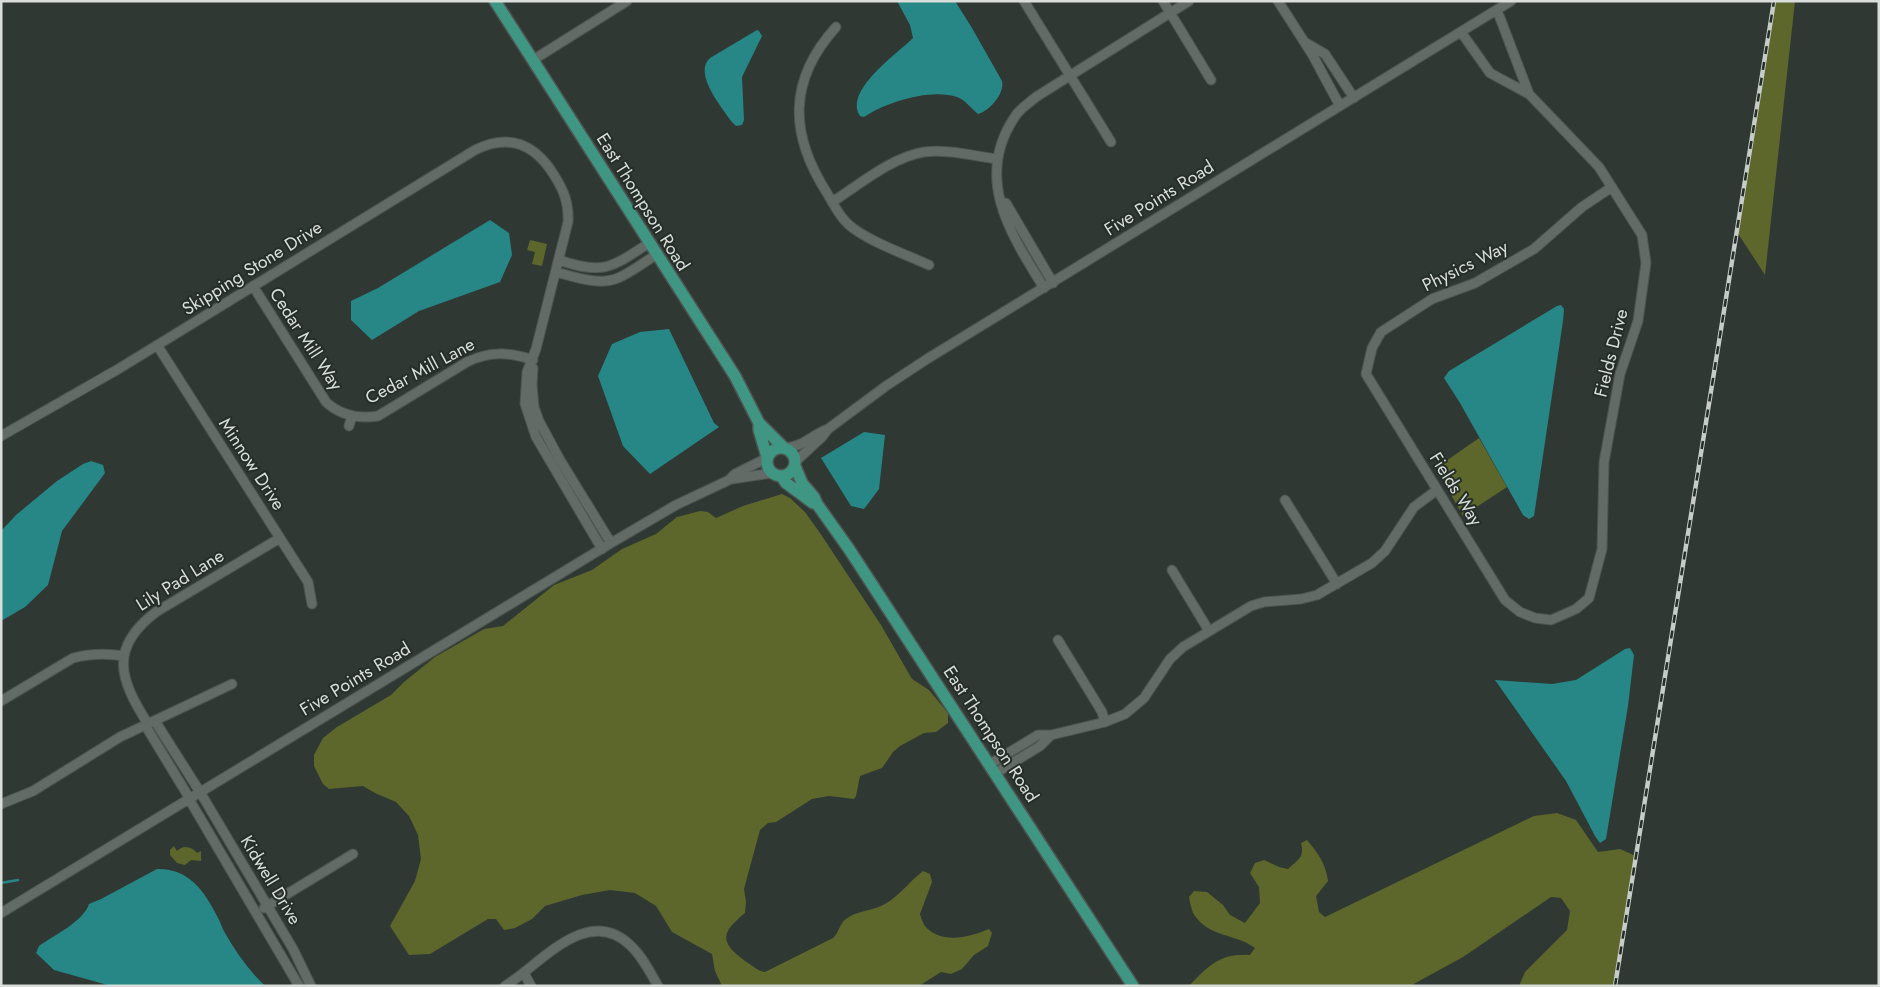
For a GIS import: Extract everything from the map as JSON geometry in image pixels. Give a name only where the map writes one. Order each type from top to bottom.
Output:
[{"type":"main road","name":"East Thompson Road","points":[[495,1],[735,376],[759,423],[784,448]]},
{"type":"main road","name":"East Thompson Road","points":[[759,423],[759,430],[767,457]]},
{"type":"main road","points":[[776,448],[784,448],[793,453],[795,464],[789,474],[776,474],[767,464],[767,457],[776,448]]},
{"type":"main road","name":"East Thompson Road","points":[[795,464],[802,483],[814,497],[843,541],[1133,986]]},
{"type":"main road","name":"East Thompson Road","points":[[776,474],[810,502],[817,504]]},
{"type":"street","points":[[533,60],[627,1]]},
{"type":"street","points":[[1024,1],[1111,142]]},
{"type":"street","points":[[1163,1],[1211,80]]},
{"type":"street","points":[[1044,288],[1010,228],[998,197],[997,159],[1003,137],[1017,114],[1036,97],[1189,1]]},
{"type":"street","points":[[1278,1],[1304,42],[1340,106]]},
{"type":"street","name":"Five Points Road","points":[[784,448],[799,446],[818,432],[828,428],[910,370],[1511,1]]},
{"type":"street","name":"Fields Drive","points":[[1497,10],[1529,94]]},
{"type":"street","points":[[836,27],[824,40],[810,63],[802,86],[799,121],[806,157],[818,180],[848,224],[860,233],[929,265]]},
{"type":"street","name":"Fields Drive","points":[[1461,32],[1490,72],[1529,94],[1599,167],[1642,234],[1646,263],[1638,321],[1620,374],[1604,462],[1602,549],[1589,598],[1576,609],[1551,620],[1535,618]]},
{"type":"street","points":[[1304,42],[1325,54],[1354,98]]},
{"type":"street","name":"Skipping Stone Drive","points":[[1,436],[157,345],[486,145],[498,142],[524,145],[543,158],[562,188],[569,210],[559,260]]},
{"type":"street","points":[[832,202],[888,166],[903,158],[924,152],[947,152],[997,159]]},
{"type":"street","points":[[997,159],[1004,199],[1052,283]]},
{"type":"street","name":"Physics Way","points":[[1369,364],[1372,348],[1381,332],[1432,299],[1474,283],[1534,249],[1582,207],[1612,187]]},
{"type":"street","points":[[602,549],[536,437],[525,404],[527,372],[533,360],[559,260],[584,268],[613,266],[649,243]]},
{"type":"street","points":[[556,272],[592,280],[617,278],[656,255]]},
{"type":"street","points":[[592,280],[594,268]]},
{"type":"street","name":"Cedar Mill Way","points":[[253,286],[326,402],[335,411],[352,416]]},
{"type":"street","name":"Minnow Drive","points":[[157,345],[308,582],[312,604]]},
{"type":"street","name":"Cedar Mill Lane","points":[[352,416],[368,418],[378,416],[478,357],[502,353],[519,355],[533,360]]},
{"type":"street","points":[[533,360],[532,385],[534,407],[539,421],[611,543]]},
{"type":"street","name":"Fields Way","points":[[1369,364],[1366,374],[1505,600],[1520,612],[1535,618]]},
{"type":"street","points":[[349,426],[352,416]]},
{"type":"street","name":"Five Points Road","points":[[795,464],[822,437],[828,428]]},
{"type":"street","name":"Five Points Road","points":[[730,480],[736,474],[767,457]]},
{"type":"street","name":"Five Points Road","points":[[1,913],[676,505],[730,480],[776,474]]},
{"type":"street","points":[[993,769],[1038,735],[1051,734],[1122,716],[1134,708],[1147,695],[1172,656],[1183,647],[1251,606],[1264,602],[1310,597],[1337,584],[1379,557],[1414,507],[1422,499],[1437,490]]},
{"type":"street","points":[[570,496],[579,491]]},
{"type":"street","points":[[1285,500],[1337,584]]},
{"type":"street","name":"Lily Pad Lane","points":[[200,792],[133,700],[126,682],[124,656],[132,635],[146,620],[280,538]]},
{"type":"street","points":[[1172,570],[1209,631]]},
{"type":"street","points":[[1058,640],[1102,712],[1104,722]]},
{"type":"street","points":[[1,701],[73,658],[101,653],[124,656]]},
{"type":"street","points":[[1,804],[33,791],[120,737],[232,684]]},
{"type":"street","name":"Lily Pad Lane","points":[[150,723],[190,799]]},
{"type":"street","name":"Kidwell Drive","points":[[200,792],[297,956],[311,986]]},
{"type":"street","name":"Kidwell Drive","points":[[190,799],[300,986]]},
{"type":"street","points":[[257,912],[353,854]]},
{"type":"street","points":[[506,986],[564,941],[575,935],[596,931],[610,934],[626,941],[632,946],[658,986]]},
{"type":"street","points":[[524,973],[531,986]]},
{"type":"green space","points":[[1774,1],[1795,1],[1765,275],[1737,232]]},
{"type":"green space","points":[[530,240],[547,244],[542,266],[532,264],[535,252],[527,250]]},
{"type":"green space","points":[[1479,438],[1507,487],[1463,516],[1436,468]]},
{"type":"green space","points":[[782,494],[790,498],[805,512],[881,625],[912,679],[929,690],[948,713],[948,723],[936,732],[924,733],[900,746],[893,752],[882,768],[860,776],[854,799],[829,796],[812,799],[776,822],[768,823],[760,830],[744,889],[745,913],[728,931],[727,942],[736,954],[757,969],[765,972],[833,938],[846,919],[885,904],[923,871],[930,874],[932,882],[920,914],[925,926],[939,936],[956,938],[973,935],[989,929],[992,933],[988,946],[974,955],[962,969],[951,974],[941,972],[919,986],[722,986],[715,971],[712,954],[672,932],[656,906],[635,893],[610,890],[582,895],[545,906],[532,919],[515,928],[504,930],[496,919],[488,919],[430,954],[409,955],[390,926],[415,881],[421,859],[418,835],[409,816],[396,802],[363,786],[329,789],[323,784],[314,766],[314,755],[323,738],[337,727],[391,695],[435,657],[484,629],[503,626],[554,585],[592,570],[622,549],[656,534],[677,517],[700,511],[708,512],[716,518],[743,506]]},
{"type":"green space","points":[[1557,813],[1576,820],[1598,852],[1620,849],[1636,856],[1615,986],[1519,986],[1525,972],[1567,930],[1570,911],[1561,898],[1551,897],[1463,957],[1410,986],[1190,985],[1210,966],[1223,958],[1250,955],[1255,948],[1247,943],[1214,931],[1199,921],[1193,913],[1189,897],[1194,891],[1207,892],[1223,905],[1230,915],[1245,923],[1260,903],[1259,887],[1250,873],[1255,863],[1264,860],[1288,869],[1300,858],[1302,852],[1301,843],[1307,840],[1321,859],[1327,875],[1328,881],[1316,896],[1319,912],[1325,917],[1534,816]]},
{"type":"green space","points":[[174,846],[177,851],[187,847],[197,853],[201,851],[201,861],[191,860],[185,865],[177,863],[170,855],[170,850]]},
{"type":"water","points":[[897,1],[955,1],[1002,81],[999,96],[992,105],[978,114],[960,98],[935,94],[922,95],[884,106],[864,117],[860,116],[857,106],[859,96],[865,85],[885,63],[913,38],[910,25]]},
{"type":"water","points":[[757,30],[762,36],[742,77],[744,120],[742,125],[736,126],[710,90],[705,72],[706,64],[710,58]]},
{"type":"water","points":[[490,220],[509,233],[512,255],[500,282],[419,311],[372,340],[351,320],[351,301],[378,288]]},
{"type":"water","points":[[1561,305],[1564,309],[1563,321],[1534,516],[1529,519],[1523,515],[1444,378],[1449,371]]},
{"type":"water","points":[[669,329],[714,423],[719,427],[650,474],[623,446],[598,376],[612,344],[640,332]]},
{"type":"water","points":[[864,432],[885,435],[879,489],[864,509],[851,506],[821,458]]},
{"type":"water","points":[[91,461],[103,465],[105,473],[62,531],[48,585],[25,607],[1,621],[1,531],[16,515],[57,481]]},
{"type":"water","points":[[1630,648],[1634,655],[1628,706],[1606,839],[1600,843],[1566,781],[1495,680],[1552,684],[1576,680],[1625,649]]},
{"type":"water","points":[[157,869],[178,872],[194,882],[212,906],[238,954],[265,986],[111,986],[54,970],[36,953],[39,946],[75,922],[89,904]]},
{"type":"waterway","points":[[1,883],[18,880]]},
{"type":"railway","points":[[1615,986],[1774,1]]}]
